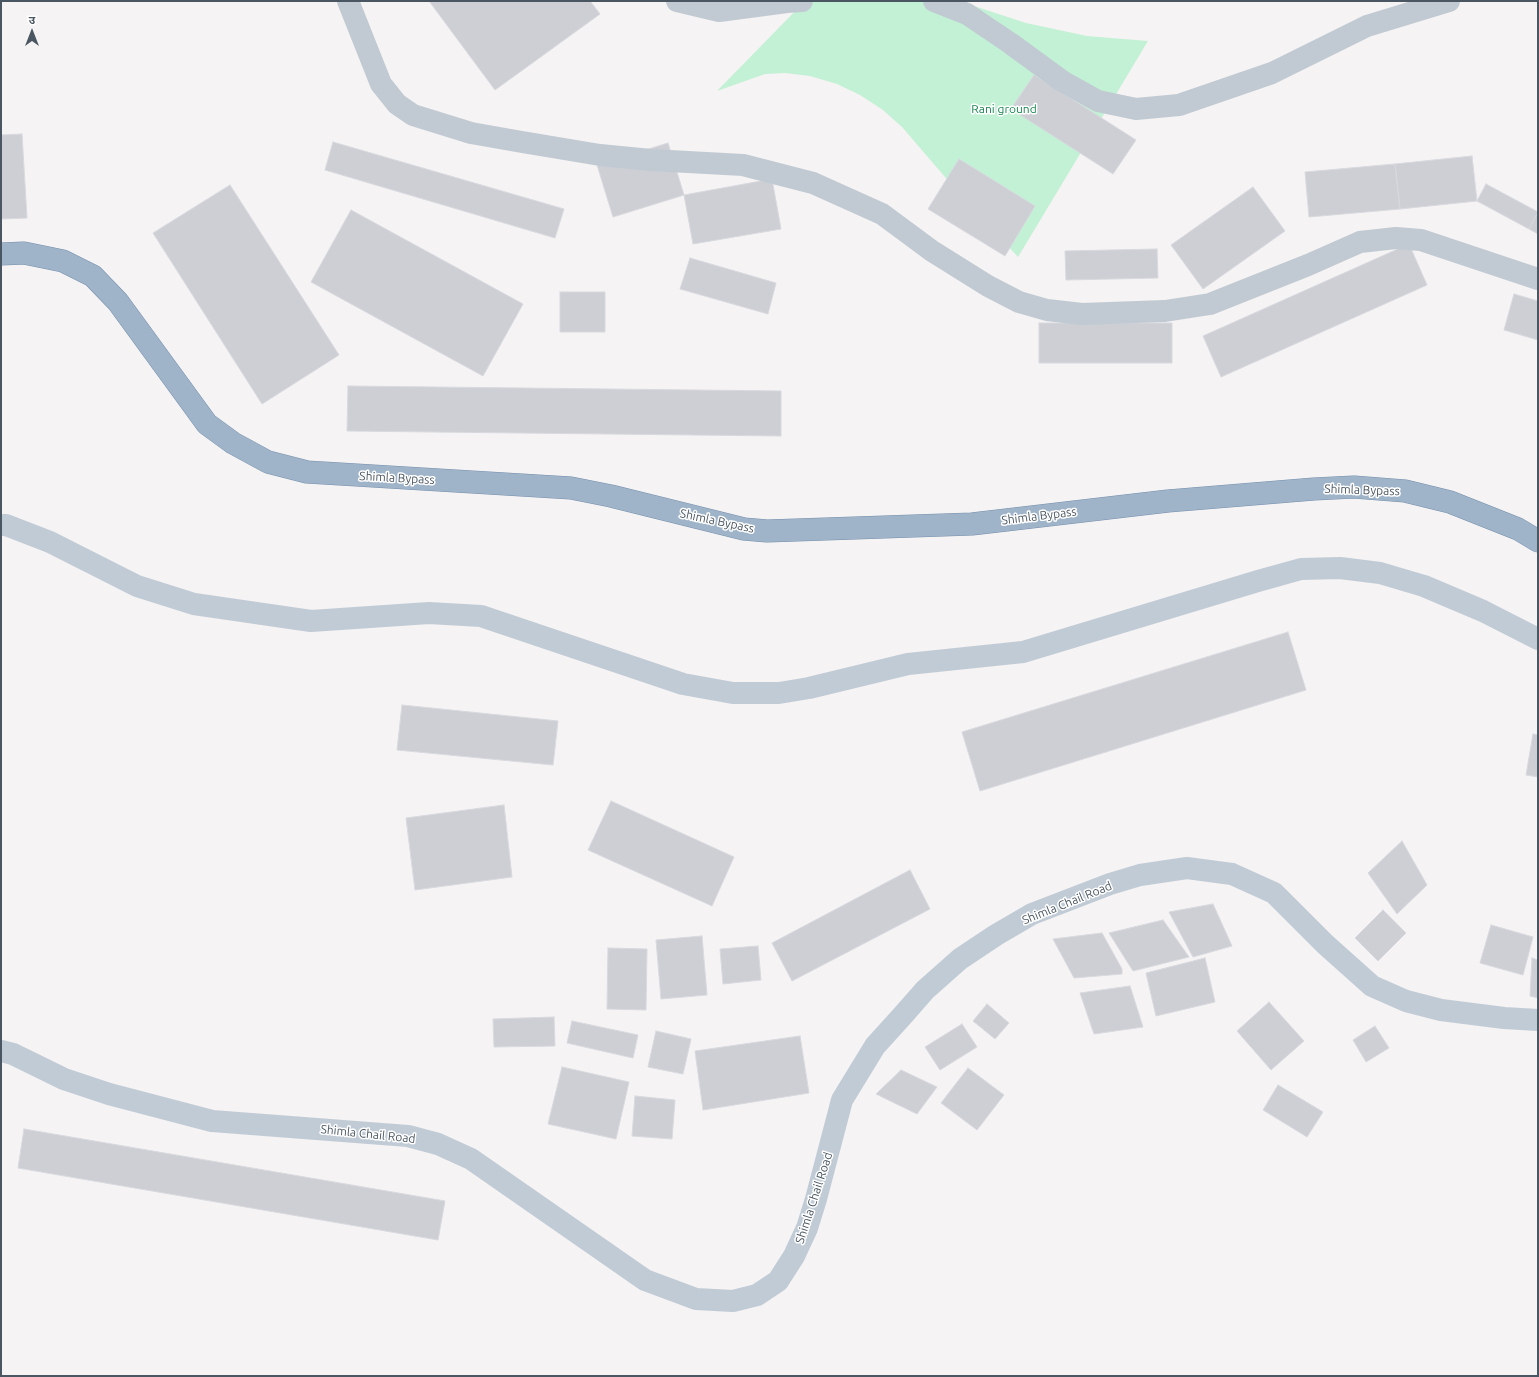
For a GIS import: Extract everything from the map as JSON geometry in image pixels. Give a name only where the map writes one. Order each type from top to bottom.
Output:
[{"type":"highway","name":"Shimla Bypass","points":[[1,254],[24,253],[63,261],[93,276],[118,302],[207,424],[233,443],[268,462],[307,472],[571,488],[611,496],[744,529],[767,531],[972,524],[1168,501],[1314,489],[1354,488],[1404,491],[1450,502],[1518,529],[1538,541]]},
{"type":"main road","points":[[1,525],[6,525],[50,542],[137,586],[194,604],[311,622],[429,613],[481,616],[683,684],[733,693],[779,693],[815,687],[908,664],[1023,652],[1301,569],[1340,568],[1380,573],[1424,586],[1483,611],[1538,639]]},
{"type":"main road","name":"Shimla Chail Road","points":[[1,1051],[13,1054],[64,1079],[109,1094],[212,1121],[408,1136],[438,1144],[471,1159],[646,1280],[696,1299],[733,1301],[757,1295],[778,1281],[794,1256],[807,1228],[816,1199],[842,1100],[875,1046],[925,990],[960,959],[1032,914],[1110,884],[1140,875],[1187,868],[1232,874],[1274,893],[1325,944],[1372,986],[1406,1000],[1441,1010],[1504,1018],[1538,1020]]},
{"type":"street","points":[[348,1],[382,84],[397,104],[414,115],[471,133],[522,142],[600,155],[651,160],[743,165],[813,183],[882,214],[932,251],[988,286],[1019,302],[1047,310],[1082,314],[1165,311],[1210,304],[1308,265],[1360,242],[1396,238],[1420,240],[1538,279]]},
{"type":"street","points":[[677,1],[719,11],[802,1]]},
{"type":"street","points":[[934,1],[967,14],[1062,81],[1098,101],[1136,109],[1179,105],[1215,93],[1272,73],[1368,26],[1449,1]]},
{"type":"green space","name":"Rani ground","points":[[805,1],[965,1],[974,6],[1026,23],[1087,36],[1148,41],[1018,257],[951,184],[902,127],[883,110],[860,95],[837,84],[810,76],[785,73],[765,74],[717,91]]},
{"type":"building","points":[[429,1],[590,1],[600,14],[495,90]]},
{"type":"building","points":[[1034,75],[1136,140],[1113,174],[1011,109]]},
{"type":"building","points":[[22,134],[27,218],[1,219],[1,135]]},
{"type":"building","points":[[333,142],[564,209],[555,238],[325,170]]},
{"type":"building","points":[[668,143],[684,195],[613,217],[597,165]]},
{"type":"building","points":[[1472,156],[1477,201],[1400,209],[1395,164]]},
{"type":"building","points":[[959,159],[1035,206],[1005,256],[928,209]]},
{"type":"building","points":[[1395,164],[1400,209],[1309,217],[1305,172]]},
{"type":"building","points":[[772,179],[781,229],[693,244],[684,195]]},
{"type":"building","points":[[1486,184],[1538,212],[1529,229],[1477,201]]},
{"type":"building","points":[[230,185],[339,355],[262,404],[153,233]]},
{"type":"building","points":[[1253,187],[1285,231],[1203,289],[1171,245]]},
{"type":"building","points":[[351,210],[523,304],[483,376],[311,282]]},
{"type":"building","points":[[1538,212],[1538,234],[1529,229]]},
{"type":"building","points":[[1409,244],[1427,285],[1221,377],[1203,336]]},
{"type":"building","points":[[1157,249],[1158,278],[1066,280],[1065,251]]},
{"type":"building","points":[[690,258],[776,283],[768,314],[680,289]]},
{"type":"building","points":[[560,292],[605,292],[605,332],[560,332]]},
{"type":"building","points":[[1514,294],[1538,301],[1538,340],[1504,330]]},
{"type":"building","points":[[1039,323],[1172,323],[1172,363],[1039,363]]},
{"type":"building","points":[[348,386],[781,391],[781,436],[347,431]]},
{"type":"building","points":[[1288,632],[1306,690],[980,791],[962,732]]},
{"type":"building","points":[[402,705],[558,721],[553,765],[397,750]]},
{"type":"building","points":[[1533,734],[1538,735],[1538,777],[1526,775]]},
{"type":"building","points":[[611,801],[734,857],[712,906],[588,850]]},
{"type":"building","points":[[504,805],[512,877],[415,890],[406,818]]},
{"type":"building","points":[[1402,841],[1427,885],[1397,914],[1368,873]]},
{"type":"building","points":[[910,870],[930,909],[792,981],[772,943]]},
{"type":"building","points":[[1213,904],[1232,946],[1193,957],[1169,912]]},
{"type":"building","points":[[1383,910],[1406,933],[1378,961],[1355,938]]},
{"type":"building","points":[[1163,920],[1189,957],[1133,971],[1109,933]]},
{"type":"building","points":[[1491,925],[1533,937],[1523,975],[1480,963]]},
{"type":"building","points":[[1102,933],[1122,969],[1122,974],[1074,978],[1053,939]]},
{"type":"building","points":[[702,936],[707,995],[661,999],[656,940]]},
{"type":"building","points":[[758,946],[761,980],[723,984],[720,949]]},
{"type":"building","points":[[608,948],[647,949],[646,1010],[607,1009]]},
{"type":"building","points":[[1205,958],[1215,1002],[1156,1016],[1146,973]]},
{"type":"building","points":[[1532,958],[1538,960],[1538,998],[1530,996]]},
{"type":"building","points":[[1130,986],[1143,1027],[1094,1034],[1080,993]]},
{"type":"building","points":[[1269,1002],[1304,1041],[1271,1070],[1237,1031]]},
{"type":"building","points":[[987,1004],[1009,1023],[995,1039],[973,1021]]},
{"type":"building","points":[[554,1017],[555,1046],[494,1047],[493,1019]]},
{"type":"building","points":[[572,1021],[638,1035],[633,1058],[567,1043]]},
{"type":"building","points":[[962,1024],[977,1047],[940,1070],[925,1047]]},
{"type":"building","points":[[1375,1026],[1389,1048],[1366,1062],[1353,1040]]},
{"type":"building","points":[[656,1031],[691,1039],[683,1074],[648,1067]]},
{"type":"building","points":[[800,1036],[809,1093],[703,1110],[695,1051]]},
{"type":"building","points":[[562,1067],[629,1082],[616,1139],[548,1124]]},
{"type":"building","points":[[968,1068],[1004,1095],[977,1130],[941,1103]]},
{"type":"building","points":[[901,1070],[937,1087],[917,1114],[876,1094]]},
{"type":"building","points":[[1278,1085],[1323,1112],[1307,1137],[1263,1110]]},
{"type":"building","points":[[635,1096],[675,1100],[672,1139],[632,1136]]},
{"type":"building","points":[[24,1129],[445,1201],[438,1240],[18,1168]]}]
